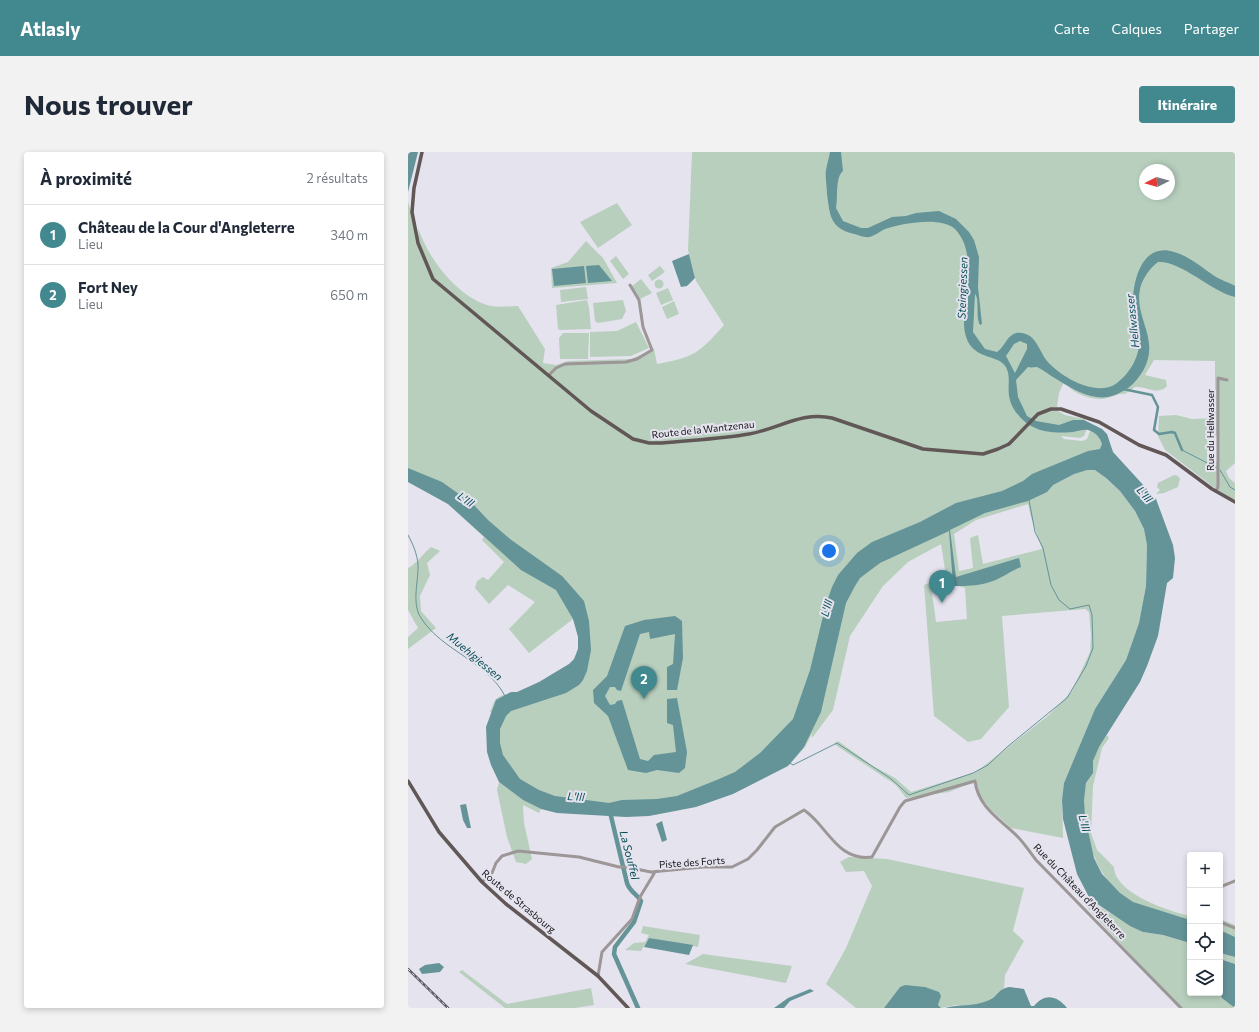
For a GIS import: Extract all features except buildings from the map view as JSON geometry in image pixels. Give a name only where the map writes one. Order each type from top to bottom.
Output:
[{"type":"main road","name":"Route de la Wantzenau","points":[[422,152],[414,188],[412,212],[418,243],[430,274],[438,285],[591,411],[633,439],[649,443],[662,443],[747,434],[800,418],[819,416],[832,418],[923,449],[983,454],[998,450],[1009,444],[1033,419],[1045,410],[1055,408],[1099,422],[1139,445],[1166,455],[1216,491],[1235,502]]},
{"type":"main road","name":"Route de Strasbourg","points":[[408,780],[439,832],[482,882],[506,904],[598,976],[628,1008]]},
{"type":"main road","points":[[621,1000],[624,1008]]},
{"type":"street","points":[[549,375],[556,368],[565,364],[626,362],[637,359],[652,350],[643,327],[639,300],[630,285]]},
{"type":"street","name":"Rue du Hellwasser","points":[[1216,491],[1218,487],[1218,378],[1227,380]]},
{"type":"street","name":"Piste des Forts","points":[[482,882],[492,873],[499,859],[513,852],[579,857],[623,867],[655,872],[703,867],[732,867],[748,859],[758,850],[775,827],[804,810],[825,830],[841,850],[852,855],[872,857],[905,800],[975,781]]},
{"type":"street","name":"Rue du Château d'Angleterre","points":[[975,781],[978,797],[989,811],[1015,834],[1036,860],[1181,1008]]},
{"type":"street","points":[[598,976],[602,952],[607,944],[628,924],[640,898],[655,872]]},
{"type":"street","points":[[1223,886],[1235,882]]},
{"type":"street","points":[[1223,923],[1235,928]]},
{"type":"green space","points":[[692,152],[1235,152],[1235,463],[1226,471],[1229,478],[1235,483],[1235,500],[1220,492],[1165,450],[1158,436],[1159,416],[1176,415],[1192,419],[1215,418],[1215,361],[1154,360],[1145,375],[1166,380],[1167,386],[1164,389],[1156,390],[1135,387],[1125,394],[1120,394],[1109,398],[1095,399],[1083,396],[1072,390],[1064,382],[1059,393],[1057,407],[1054,407],[1055,410],[1065,415],[1084,419],[1089,424],[1084,436],[1080,438],[1061,436],[1064,439],[1082,441],[1087,439],[1092,426],[1106,435],[1099,472],[1120,491],[1135,511],[1144,529],[1147,545],[1146,586],[1139,623],[1126,660],[1095,709],[1064,783],[1062,800],[1063,838],[1011,828],[989,808],[979,794],[976,781],[949,792],[906,798],[896,785],[834,744],[838,741],[873,766],[895,778],[911,792],[976,772],[1049,715],[1072,691],[1090,652],[1091,636],[1089,612],[1085,609],[1002,616],[1009,707],[981,739],[968,742],[934,716],[924,585],[946,576],[941,544],[908,562],[883,586],[850,636],[833,710],[812,738],[812,734],[805,747],[790,764],[777,754],[680,801],[596,806],[527,789],[497,751],[500,716],[490,712],[495,700],[500,696],[534,686],[570,665],[578,650],[578,634],[573,619],[529,653],[509,629],[535,602],[508,585],[489,604],[475,588],[477,581],[483,577],[488,580],[504,562],[482,540],[484,537],[448,504],[408,482],[408,202],[419,236],[418,228],[436,263],[445,274],[465,293],[487,305],[498,307],[518,306],[545,349],[543,363],[556,365],[568,361],[631,359],[654,349],[657,364],[688,356],[702,348],[724,325],[696,281],[688,250]],"holes":[[[1207,436],[1219,436],[1219,462],[1207,461]],[[1028,504],[1042,549],[983,564],[978,535],[970,538],[973,568],[959,571],[954,534],[976,520]],[[949,584],[965,588],[967,619],[936,622],[931,586]]]},
{"type":"green space","points":[[617,203],[632,225],[598,248],[580,222]]},
{"type":"green space","points":[[586,241],[603,258],[617,283],[552,288],[551,268],[568,262]]},
{"type":"green space","points":[[616,256],[629,274],[623,279],[610,261]]},
{"type":"green space","points":[[660,266],[665,272],[652,281],[648,275]]},
{"type":"green space","points":[[641,279],[652,293],[640,299],[632,286]]},
{"type":"green space","points":[[657,280],[661,280],[663,284],[661,288],[657,288],[655,286],[655,282]]},
{"type":"green space","points":[[586,287],[588,299],[561,302],[560,290]]},
{"type":"green space","points":[[668,288],[673,300],[661,305],[656,293]]},
{"type":"green space","points":[[587,300],[591,329],[558,329],[556,305]]},
{"type":"green space","points":[[623,300],[626,311],[622,319],[598,323],[595,321],[593,303]]},
{"type":"green space","points":[[674,301],[679,314],[667,319],[662,307]]},
{"type":"green space","points":[[636,322],[649,348],[631,356],[590,357],[590,332],[617,331]]},
{"type":"green space","points":[[563,333],[589,333],[588,359],[560,359],[559,338]]},
{"type":"green space","points":[[1174,475],[1178,476],[1180,479],[1178,487],[1164,493],[1156,494],[1160,490],[1157,487],[1158,483]]},
{"type":"green space","points":[[431,547],[440,551],[427,563],[430,575],[420,596],[421,611],[436,628],[408,649],[408,637],[418,628],[408,610],[408,568]]},
{"type":"green space","points":[[1107,735],[1109,738],[1102,748],[1093,786],[1091,833],[1097,850],[1114,867],[1117,877],[1123,885],[1133,893],[1144,900],[1187,915],[1187,919],[1153,910],[1132,902],[1119,893],[1108,881],[1099,866],[1087,833],[1084,816],[1084,799],[1086,784],[1092,774],[1095,755],[1100,744]]},
{"type":"green space","points":[[499,782],[523,800],[541,809],[539,813],[523,805],[524,823],[532,859],[526,864],[516,862],[507,837],[497,790]]},
{"type":"green space","points":[[849,857],[887,859],[1024,888],[1013,931],[1024,941],[1005,975],[1004,988],[990,1000],[981,1004],[967,1006],[956,1005],[941,1008],[938,1006],[940,997],[900,987],[884,1008],[856,1008],[826,984],[846,948],[872,886],[864,871],[846,872],[840,862]]},
{"type":"green space","points":[[1087,896],[1100,907],[1143,932],[1163,935],[1187,942],[1187,996],[1221,996],[1235,1008],[1179,1008],[1086,906]]},
{"type":"green space","points":[[1223,920],[1235,925],[1235,937],[1223,931]]},
{"type":"green space","points":[[643,926],[700,935],[698,947],[649,938],[641,951],[625,950],[634,943],[645,942],[649,935],[641,933]]},
{"type":"green space","points":[[703,954],[792,966],[786,983],[685,964]]},
{"type":"green space","points":[[1223,954],[1235,957],[1235,964],[1223,960]]},
{"type":"green space","points":[[462,970],[507,1004],[591,988],[594,1005],[575,1008],[505,1008],[459,972]]},
{"type":"water","points":[[408,152],[418,152],[408,192]]},
{"type":"water","name":"L'Ill","points":[[830,152],[841,152],[843,171],[840,174],[838,183],[836,208],[843,221],[861,228],[868,228],[892,217],[939,211],[956,219],[969,232],[974,240],[979,257],[978,287],[982,324],[980,325],[978,317],[977,300],[975,294],[973,332],[985,349],[997,352],[1013,334],[1016,333],[1030,336],[1035,341],[1047,361],[1053,367],[1069,379],[1088,386],[1106,388],[1114,385],[1127,373],[1134,362],[1138,351],[1139,341],[1133,313],[1134,291],[1140,269],[1145,260],[1153,253],[1162,250],[1185,256],[1216,277],[1235,286],[1235,297],[1216,289],[1176,266],[1158,262],[1155,264],[1143,281],[1139,299],[1140,309],[1148,338],[1148,358],[1144,369],[1135,382],[1117,394],[1109,397],[1101,397],[1091,396],[1079,392],[1037,367],[1028,367],[1016,380],[1018,397],[1027,416],[1036,421],[1059,425],[1073,420],[1084,420],[1102,429],[1107,434],[1113,452],[1156,499],[1173,545],[1175,558],[1173,578],[1167,583],[1158,636],[1140,682],[1099,747],[1093,761],[1093,773],[1086,783],[1084,800],[1085,817],[1094,858],[1102,874],[1120,893],[1133,902],[1187,919],[1187,942],[1163,935],[1143,932],[1130,926],[1090,899],[1077,874],[1063,819],[1062,800],[1064,783],[1095,709],[1126,660],[1139,623],[1146,586],[1147,545],[1144,529],[1135,511],[1120,491],[1095,470],[1087,470],[1074,474],[1053,485],[1047,492],[1028,501],[985,513],[950,530],[956,577],[1019,558],[1021,567],[998,579],[981,584],[955,586],[953,584],[949,531],[880,563],[860,578],[846,603],[821,712],[804,747],[788,766],[733,794],[696,807],[649,816],[626,817],[557,813],[541,809],[523,800],[499,782],[491,765],[487,752],[486,727],[496,700],[511,692],[517,692],[539,682],[569,664],[574,659],[578,649],[578,637],[573,619],[556,590],[521,570],[448,504],[408,482],[408,468],[442,482],[473,504],[488,520],[510,539],[562,576],[584,601],[589,621],[591,650],[587,671],[583,680],[579,685],[566,693],[511,711],[506,716],[500,729],[500,743],[503,755],[520,779],[539,790],[555,796],[609,803],[622,800],[657,799],[677,796],[735,772],[760,753],[793,719],[810,670],[826,604],[838,575],[857,553],[872,542],[920,522],[956,503],[1002,491],[1023,481],[1032,474],[1088,451],[1100,449],[1102,444],[1100,440],[1091,431],[1085,430],[1064,433],[1048,432],[1027,423],[1011,405],[1009,377],[1006,367],[1002,362],[976,351],[970,345],[966,336],[964,323],[968,262],[962,239],[955,229],[949,225],[941,223],[922,222],[892,227],[873,236],[867,237],[846,231],[836,225],[829,209],[826,168]],"holes":[[[1020,341],[1027,344],[1027,349],[1015,373],[1006,356],[1014,344]]]},
{"type":"water","points":[[689,254],[695,278],[687,286],[681,287],[672,261]]},
{"type":"water","points":[[599,265],[612,281],[588,283],[586,266]]},
{"type":"water","points":[[584,266],[586,283],[554,286],[552,269]]},
{"type":"water","points":[[675,616],[682,621],[683,658],[677,690],[667,690],[667,667],[673,664],[675,634],[650,639],[649,632],[640,634],[621,691],[617,690],[615,687],[610,687],[605,696],[610,705],[622,700],[640,759],[648,761],[654,755],[676,752],[673,725],[667,723],[667,699],[677,698],[687,752],[685,768],[679,773],[657,770],[646,773],[628,770],[608,716],[594,703],[593,690],[607,676],[625,626],[644,620]]},
{"type":"water","points":[[466,804],[471,828],[467,828],[463,820],[460,805]]},
{"type":"water","points":[[662,821],[667,840],[662,842],[656,824]]},
{"type":"water","points":[[1223,931],[1235,937],[1235,957],[1223,954]]},
{"type":"water","points":[[649,938],[693,945],[689,955],[644,947]]},
{"type":"water","points":[[1223,960],[1235,964],[1235,1008],[1221,996],[1223,996]]},
{"type":"water","points":[[439,963],[444,967],[440,972],[422,974],[419,969],[425,965]]},
{"type":"water","points":[[905,985],[925,987],[939,992],[941,996],[938,1005],[941,1008],[884,1008],[900,987]]},
{"type":"water","points":[[1010,987],[1024,989],[1031,1006],[1034,1006],[1046,997],[1050,997],[1059,1000],[1067,1008],[945,1008],[982,1003],[993,998],[1003,989]]},
{"type":"water","points":[[810,989],[814,991],[790,1001],[784,1008],[774,1008],[788,998]]},
{"type":"waterway","points":[[1123,389],[1152,395],[1158,407],[1154,430],[1159,434],[1175,433],[1182,450]]},
{"type":"waterway","points":[[1182,450],[1217,468]]},
{"type":"waterway","points":[[1220,470],[1230,487],[1235,490]]},
{"type":"waterway","points":[[790,763],[793,765],[837,743],[890,778],[909,795],[973,773],[988,765],[1007,747],[1067,698],[1086,666],[1093,648],[1092,615],[1089,605],[1070,609],[1059,600],[1051,585],[1043,548],[1035,532],[1029,500]]},
{"type":"waterway","name":"Muehlgiessen","points":[[408,535],[412,542],[418,564],[416,605],[421,618],[440,639],[487,674],[497,684],[505,696]]},
{"type":"waterway","name":"La Souffel","points":[[610,812],[627,883],[630,889],[641,901],[634,922],[615,947],[614,954],[638,1008]]},
{"type":"railway","points":[[408,969],[448,1008]]},
{"type":"place","name":"Château de la Cour d'Angleterre","points":[[942,603]]},
{"type":"place","name":"Fort Ney","points":[[644,699]]},
{"type":"water label","name":"Steingiessen","points":[[962,288]]},
{"type":"water label","name":"Hellwasser","points":[[1132,321]]}]
